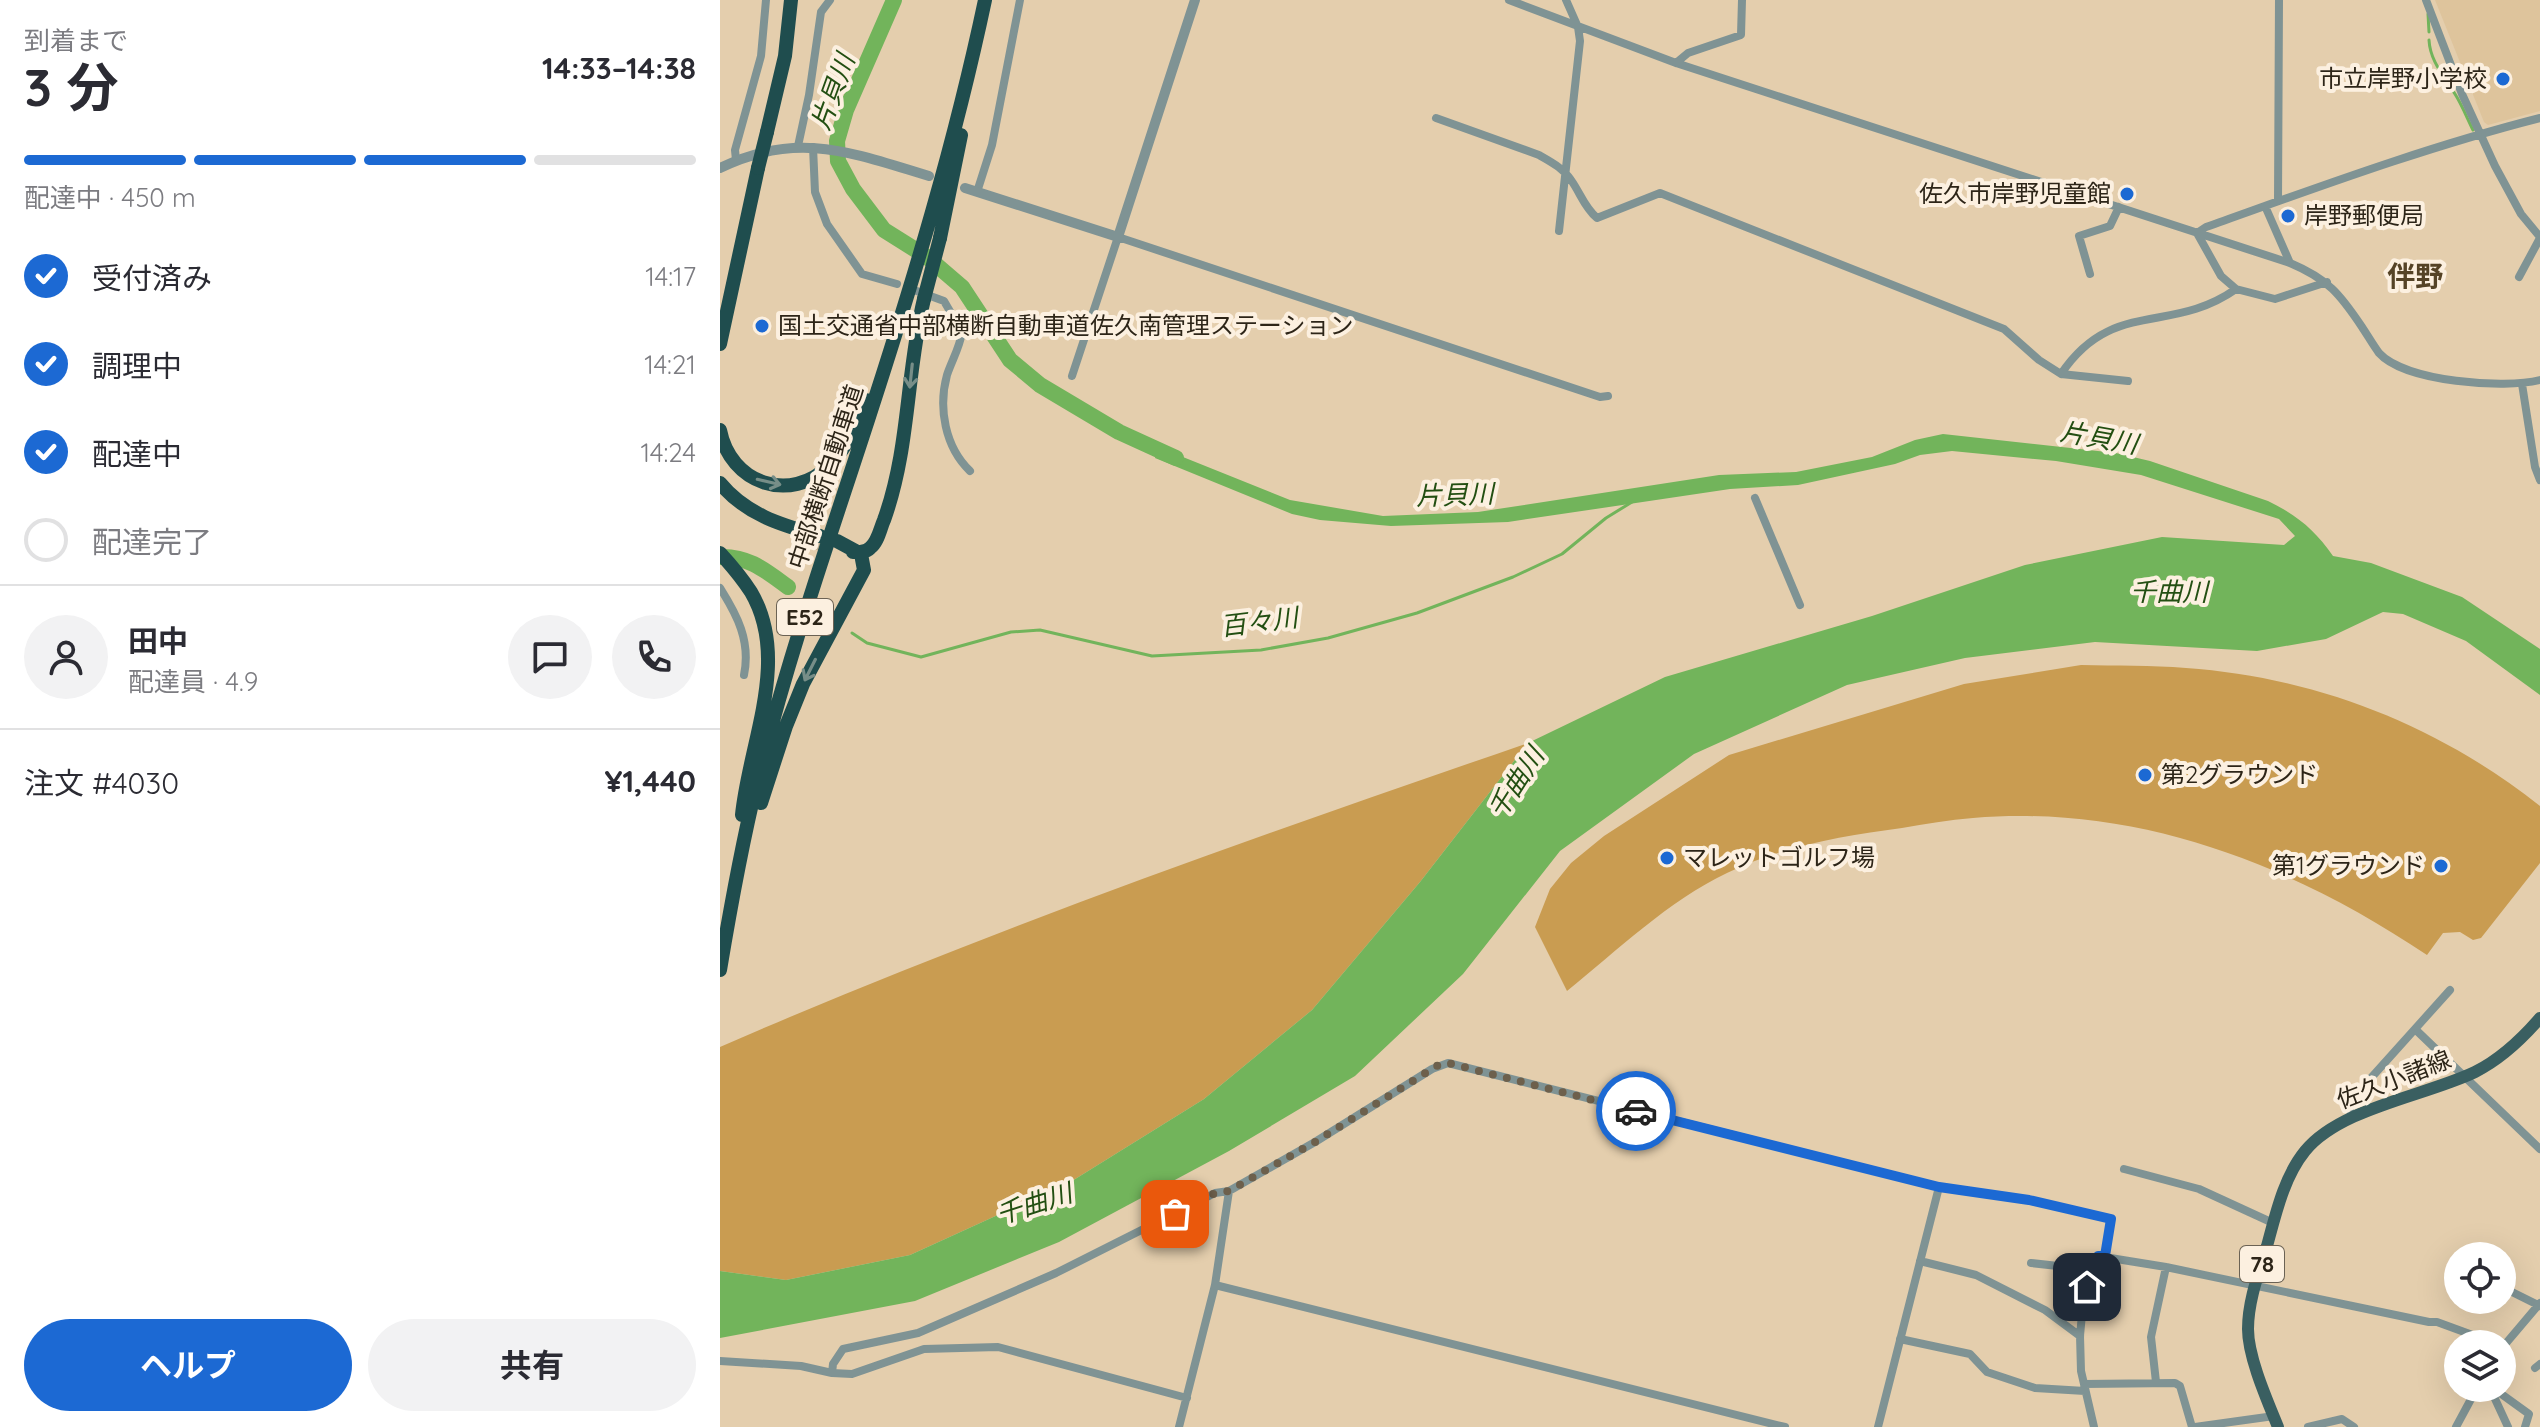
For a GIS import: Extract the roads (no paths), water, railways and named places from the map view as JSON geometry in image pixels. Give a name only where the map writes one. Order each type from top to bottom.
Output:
[{"type":"highway","points":[[720,359],[758,168],[785,56],[791,0]]},
{"type":"highway","name":"中部横断自動車道","points":[[720,970],[734,887],[774,721],[910,287],[936,174],[978,36],[985,0]]},
{"type":"highway","points":[[720,430],[732,461],[738,468],[771,485],[799,484],[820,473],[839,453],[855,426],[910,287],[940,238],[978,36]]},
{"type":"highway","points":[[720,304],[749,210]]},
{"type":"highway","points":[[836,545],[858,552],[868,550],[874,544],[898,478],[906,436],[914,350],[910,287]]},
{"type":"highway","points":[[720,344],[726,321]]},
{"type":"highway","points":[[720,483],[733,498],[763,517],[819,540],[761,525],[733,509],[720,495]]},
{"type":"highway","points":[[734,887],[786,726],[803,684],[864,570],[863,559],[858,552]]},
{"type":"highway","points":[[720,553],[750,590],[767,635],[769,660],[743,802],[734,887]]},
{"type":"main road","name":"佐久小諸線","points":[[2276,1422],[2248,1338],[2248,1322],[2273,1223],[2287,1182],[2305,1151],[2325,1132],[2352,1118],[2465,1076],[2501,1056],[2540,1018]]},
{"type":"street","points":[[736,160],[735,150],[765,35],[766,0]]},
{"type":"street","points":[[798,146],[821,12],[830,0]]},
{"type":"street","points":[[977,192],[992,145],[1020,0]]},
{"type":"street","points":[[1072,376],[1195,0]]},
{"type":"street","points":[[1509,0],[1676,63],[2290,263],[2327,282],[2347,304],[2379,352],[2392,363],[2412,371],[2522,384],[2540,380]]},
{"type":"street","points":[[1559,231],[1580,41],[1578,27],[1566,0]]},
{"type":"street","points":[[1676,63],[1688,53],[1741,35],[1742,0]]},
{"type":"street","points":[[2278,201],[2279,0]]},
{"type":"street","points":[[2426,0],[2462,94],[2514,200],[2540,238],[2519,277]]},
{"type":"street","points":[[1436,118],[1539,155],[1564,171],[1587,210],[1597,218],[1660,193],[2004,329],[2039,360],[2061,374],[2128,381]]},
{"type":"street","points":[[2197,233],[2278,201],[2481,133],[2540,118]]},
{"type":"street","points":[[720,168],[762,150],[798,146],[936,174]]},
{"type":"street","points":[[815,148],[815,192],[827,224],[862,274],[910,287],[944,301],[962,332],[944,390],[944,415],[950,440],[970,471]]},
{"type":"street","points":[[965,188],[1600,397],[1608,396]]},
{"type":"street","points":[[2265,206],[2290,263]]},
{"type":"street","points":[[2090,274],[2079,236],[2110,226],[2119,207]]},
{"type":"street","points":[[2197,233],[2221,276],[2236,289],[2275,299],[2327,282]]},
{"type":"street","points":[[2061,374],[2078,351],[2100,333],[2137,321],[2173,316],[2199,308],[2223,299],[2236,289]]},
{"type":"street","points":[[2522,384],[2535,467],[2540,480]]},
{"type":"street","points":[[1755,498],[1800,605]]},
{"type":"street","points":[[720,588],[736,612],[743,631],[746,653],[744,675]]},
{"type":"street","points":[[2352,1118],[2349,1106],[2353,1098],[2450,990]]},
{"type":"street","points":[[2416,1030],[2540,1149]]},
{"type":"street","points":[[832,1373],[833,1364],[843,1349],[918,1333],[1069,1267],[1215,1193],[1229,1191],[1432,1069],[1448,1063],[1939,1187],[2029,1200],[2111,1219],[2105,1256]]},
{"type":"street","points":[[2124,1169],[2199,1189],[2273,1223]]},
{"type":"street","points":[[1878,1427],[1939,1187]]},
{"type":"street","points":[[1179,1427],[1215,1285],[1229,1191]]},
{"type":"street","points":[[2094,1427],[2084,1387],[2080,1336],[2091,1264],[2098,1256],[2437,1322],[2458,1330]]},
{"type":"street","points":[[1920,1261],[1976,1275],[2045,1310],[2080,1336]]},
{"type":"street","points":[[2031,1263],[2067,1267],[2091,1264]]},
{"type":"street","points":[[2156,1382],[2151,1337],[2166,1267]]},
{"type":"street","points":[[1215,1285],[1785,1427]]},
{"type":"street","points":[[2516,1294],[2540,1305],[2516,1330]]},
{"type":"street","points":[[1900,1339],[1970,1354],[1987,1372],[2035,1388],[2175,1383],[2180,1386],[2194,1427],[2276,1422]]},
{"type":"street","points":[[720,1361],[801,1366],[852,1374],[924,1349],[998,1347],[1187,1398]]},
{"type":"street","points":[[2456,1427],[2469,1402]]},
{"type":"street","points":[[2497,1402],[2508,1427]]},
{"type":"street","points":[[2511,1402],[2529,1414],[2525,1427]]},
{"type":"street","points":[[2308,1427],[2342,1419],[2354,1427]]},
{"type":"water","name":"千曲川","points":[[1943,434],[2116,453],[2150,461],[2268,501],[2305,524],[2333,556],[2371,563],[2462,597],[2540,649],[2540,695],[2466,641],[2403,614],[2383,612],[2326,639],[2257,651],[2095,642],[1965,658],[1847,685],[1694,754],[1560,851],[1463,974],[1355,1076],[1229,1151],[1059,1242],[915,1301],[720,1338],[720,1271],[786,1280],[910,1255],[1072,1181],[1204,1099],[1312,1010],[1420,882],[1528,743],[1665,677],[1872,616],[2025,565],[2162,537],[2284,545],[2295,536],[2279,519],[2141,475],[2056,461],[1952,451],[1920,455],[1895,464],[1798,485],[1730,489],[1508,522],[1391,526],[1320,520],[1292,514],[1155,458],[1158,447],[1290,500],[1383,516],[1478,512],[1719,475],[1796,472],[1872,457],[1915,440]]},
{"type":"waterway","name":"片貝川","points":[[894,0],[846,110],[837,141],[838,161],[853,189],[884,230],[927,257],[962,287],[1010,360],[1040,385],[1119,432],[1176,458]]},
{"type":"waterway","points":[[2428,14],[2429,32]]},
{"type":"waterway","points":[[2429,40],[2435,62],[2458,98],[2473,130]]},
{"type":"waterway","name":"百々川","points":[[852,633],[867,643],[921,657],[1011,632],[1040,630],[1152,656],[1261,650],[1328,638],[1417,613],[1513,577],[1562,554],[1606,518],[1632,502]]},
{"type":"waterway","name":"百々川","points":[[720,557],[748,562],[788,587]]},
{"type":"tunnel","points":[[818,543],[835,548]]},
{"type":"place","name":"市立岸野小学校","points":[[2503,79]]},
{"type":"place","name":"佐久市岸野児童館","points":[[2127,194]]},
{"type":"place","name":"岸野郵便局","points":[[2288,216]]},
{"type":"place","name":"国土交通省中部横断自動車道佐久南管理ステーション","points":[[762,326]]},
{"type":"place","name":"第2グラウンド","points":[[2145,775]]},
{"type":"place","name":"マレットゴルフ場","points":[[1667,858]]},
{"type":"place","name":"第1グラウンド","points":[[2441,866]]},
{"type":"district","name":"伴野","points":[[2415,276]]}]
